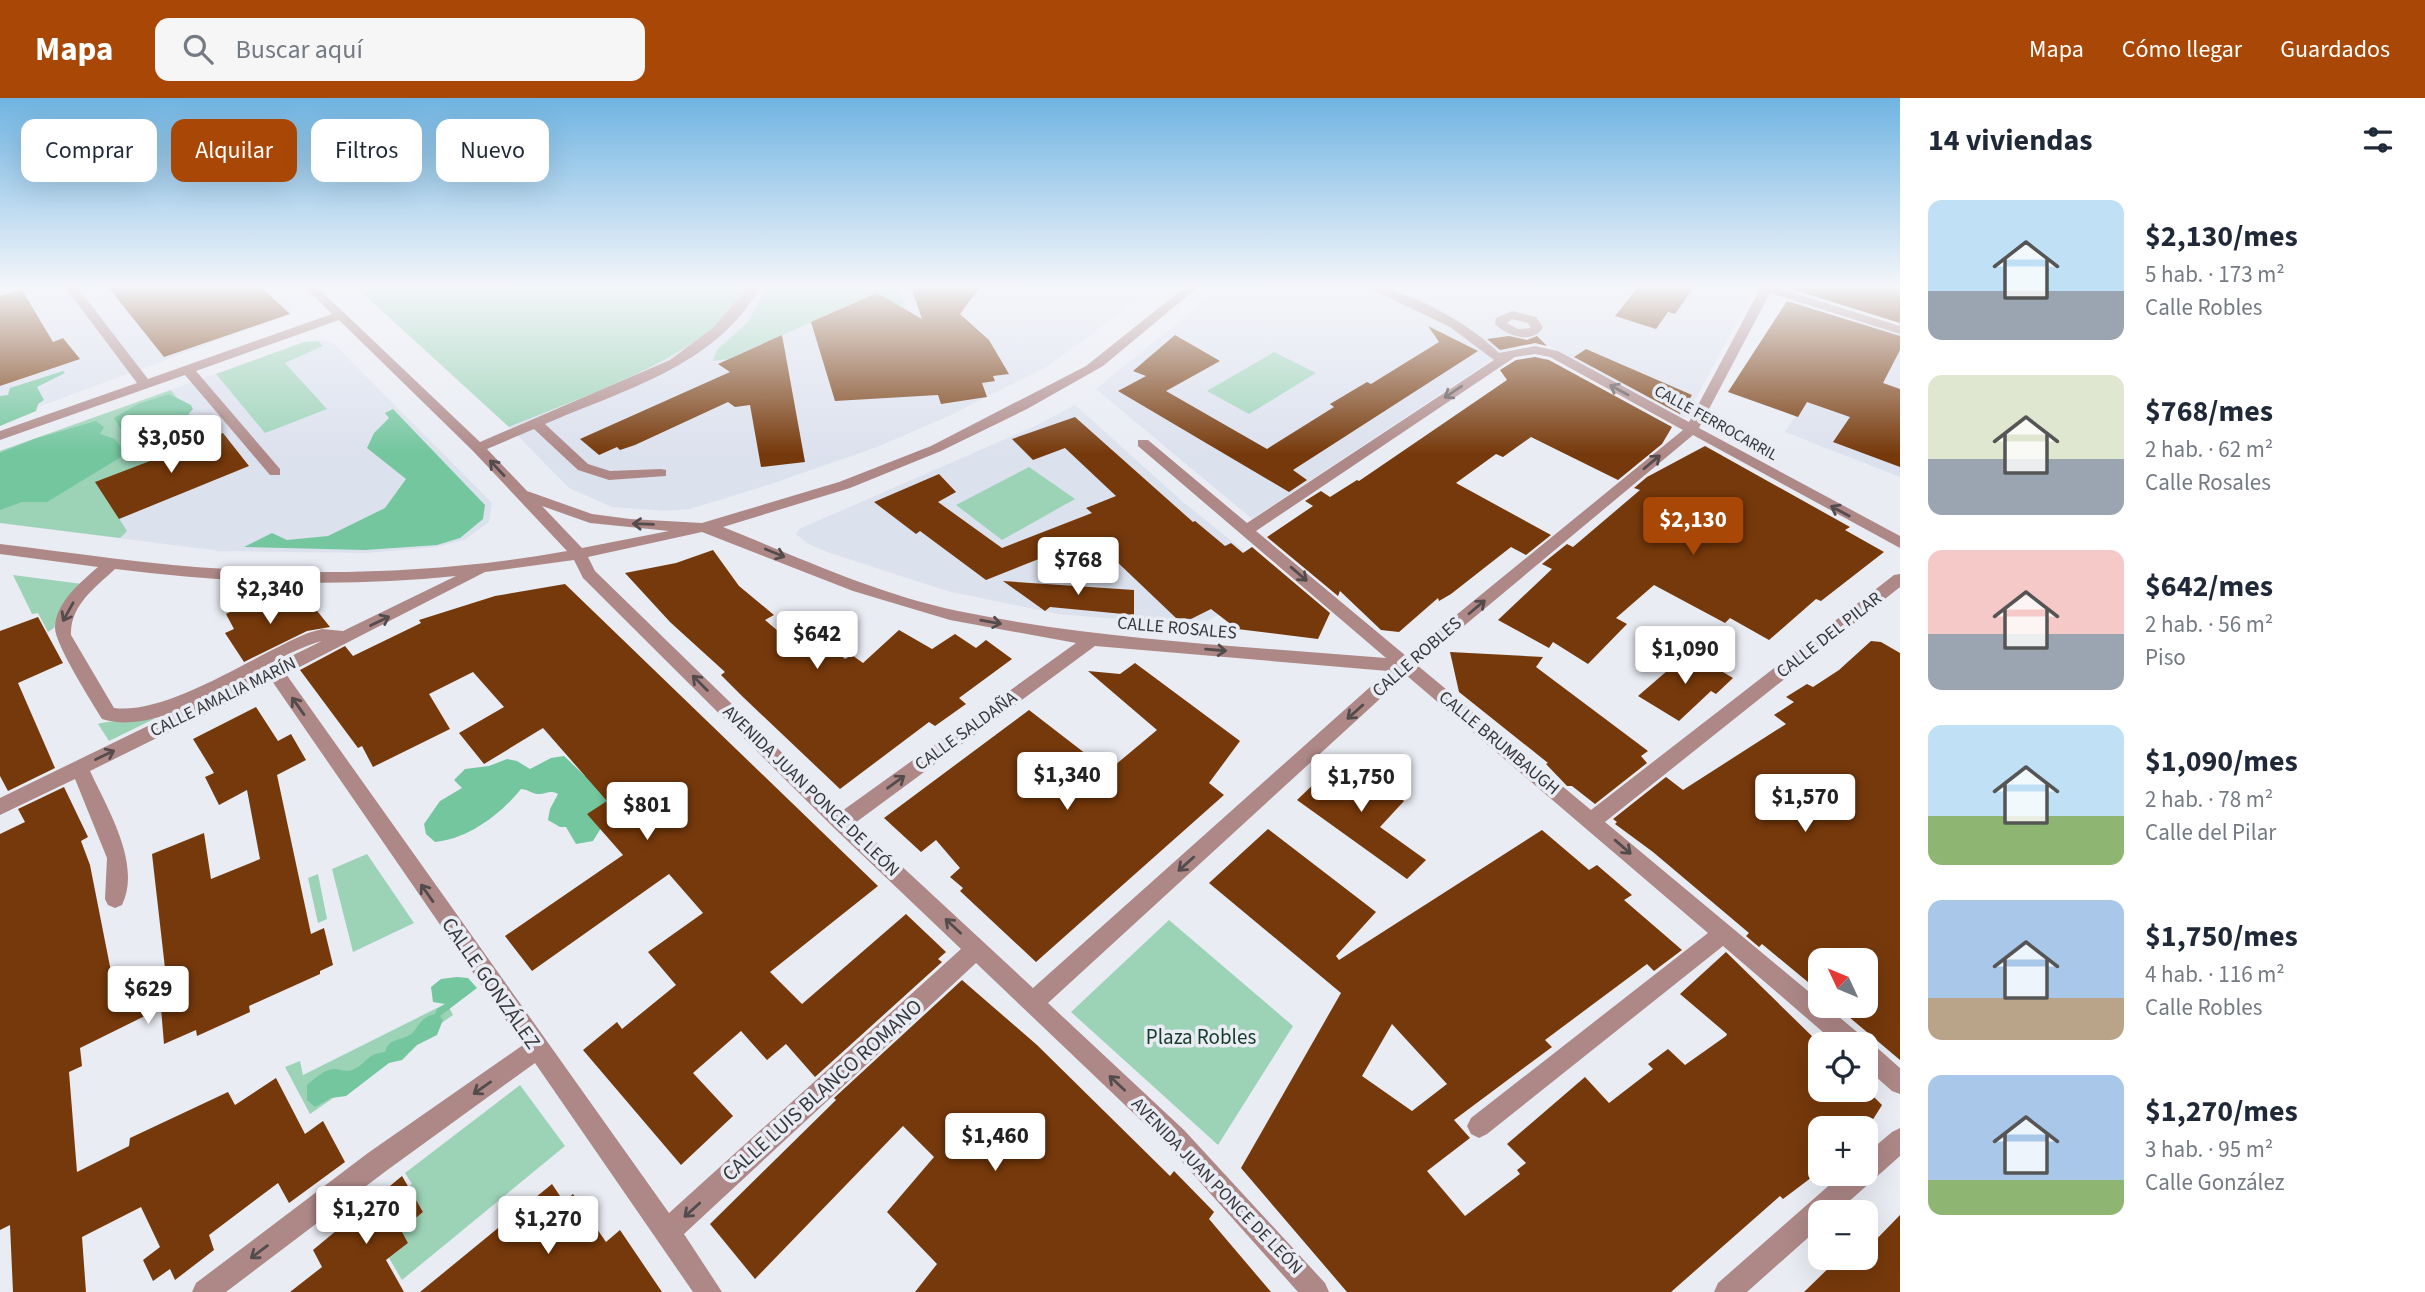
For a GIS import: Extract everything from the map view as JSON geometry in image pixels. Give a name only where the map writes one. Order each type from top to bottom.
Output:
[{"type":"street","points":[[114,343],[145,384]]},
{"type":"street","points":[[0,436],[264,343]]},
{"type":"street","name":"AVENIDA JUAN PONCE DE LEÓN","points":[[367,343],[478,449],[578,553],[589,574],[841,822],[1176,1138],[1316,1292]]},
{"type":"street","points":[[478,449],[674,363],[704,343]]},
{"type":"street","points":[[0,549],[256,576],[317,578],[484,568],[578,553],[711,528],[905,463],[990,423],[1097,364],[1123,343]]},
{"type":"street","points":[[1484,343],[1496,357],[1510,355]]},
{"type":"street","name":"CALLE ROBLES","points":[[1032,1003],[1405,666],[1690,430],[1736,343]]},
{"type":"street","name":"CALLE FERROCARRIL","points":[[1510,355],[1535,350],[1555,354],[1900,543]]},
{"type":"street","points":[[1247,530],[1510,355]]},
{"type":"street","points":[[188,370],[275,472]]},
{"type":"street","points":[[536,423],[583,467],[609,476],[661,473]]},
{"type":"street","name":"CALLE BRUMBAUGH","points":[[1143,443],[1405,666],[1593,820],[1840,1032]]},
{"type":"street","points":[[521,494],[590,518],[630,524],[711,528]]},
{"type":"street","name":"CALLE ROSALES","points":[[711,528],[859,587],[956,616],[1092,640],[1405,666]]},
{"type":"street","points":[[113,562],[67,610],[61,627],[108,714],[115,717],[139,716],[168,707],[314,636],[346,637]]},
{"type":"street","name":"CALLE AMALIA MARÍN","points":[[0,807],[484,568]]},
{"type":"street","name":"CALLE DEL PILAR","points":[[1593,820],[1900,579]]},
{"type":"street","name":"CALLE SALDAÑA","points":[[841,822],[1092,640]]},
{"type":"street","name":"CALLE GONZÁLEZ","points":[[275,672],[709,1292]]},
{"type":"street","points":[[79,768],[117,858],[115,899]]},
{"type":"street","points":[[1479,1126],[1724,933]]},
{"type":"street","name":"CALLE LUIS BLANCO ROMANO","points":[[667,1232],[977,948]]},
{"type":"street","points":[[220,1287],[377,1162],[537,1048]]},
{"type":"street","points":[[1878,1064],[1900,1083]]},
{"type":"street","points":[[1878,1159],[1900,1140]]},
{"type":"street","points":[[1727,1292],[1847,1186]]},
{"type":"shaded area","points":[[0,343],[213,343],[0,421]]},
{"type":"shaded area","points":[[302,343],[332,343],[492,503],[489,522],[464,540],[436,547],[366,553],[220,551],[0,523],[0,451]]},
{"type":"shaded area","points":[[417,343],[1079,343],[1048,366],[949,416],[877,447],[690,509],[665,511],[612,507],[569,488],[514,432]]},
{"type":"shaded area","points":[[1153,343],[1726,343],[1685,418],[1547,345],[1523,345],[1496,357],[1252,519],[1096,389]]},
{"type":"shaded area","points":[[1842,343],[1900,343],[1900,477],[1785,432]]},
{"type":"shaded area","points":[[1075,405],[1183,502],[1279,579],[1199,626],[1058,614],[947,591],[830,553],[808,544],[796,534],[799,529],[1033,427]]},
{"type":"green space","points":[[302,343],[320,343],[323,346],[285,363],[327,409],[265,433],[216,374]]},
{"type":"green space","points":[[417,343],[692,343],[625,379],[509,427]]},
{"type":"green space","points":[[725,343],[765,343],[728,359],[713,361],[717,350]]},
{"type":"green space","points":[[1274,352],[1316,373],[1249,414],[1207,391]]},
{"type":"green space","points":[[63,371],[65,373],[37,387],[44,400],[38,404],[36,411],[0,426],[0,396],[8,395],[10,388]]},
{"type":"green space","points":[[171,390],[208,439],[96,482],[127,531],[120,538],[0,523],[0,451]]},
{"type":"green space","points":[[169,394],[191,405],[193,409],[186,417],[187,421],[205,421],[210,425],[208,430],[164,450],[135,452],[145,436],[122,431],[114,418],[138,404]]},
{"type":"green space","points":[[393,409],[485,505],[483,519],[460,538],[437,545],[365,550],[244,547],[272,533],[287,540],[328,536],[385,508],[406,479],[367,448],[374,433],[389,418],[385,413]]},
{"type":"green space","points":[[96,421],[104,427],[100,434],[115,439],[126,454],[47,502],[22,502],[0,510],[0,453],[34,439]]},
{"type":"green space","points":[[1029,467],[1075,499],[1002,540],[956,505]]},
{"type":"green space","points":[[13,575],[82,584],[59,614],[54,628],[48,632],[38,613],[32,614]]},
{"type":"green space","points":[[152,716],[154,719],[109,741],[98,724],[139,719]]},
{"type":"green space","points":[[564,756],[585,776],[611,767],[606,820],[593,841],[576,844],[566,827],[560,827],[548,820],[558,794],[537,794],[521,789],[503,808],[471,831],[435,842],[426,834],[424,824],[440,801],[462,788],[454,780],[465,769],[489,766],[507,759],[517,761],[530,769],[551,758]]},
{"type":"green space","points":[[367,854],[414,923],[353,952],[332,869]]},
{"type":"green space","points":[[318,874],[327,919],[318,923],[308,878]]},
{"type":"green space","name":"Plaza Robles","points":[[1169,920],[1293,1026],[1218,1145],[1071,1012]]},
{"type":"green space","points":[[468,978],[477,988],[440,1016],[443,1020],[437,1035],[417,1045],[402,1060],[389,1063],[346,1096],[331,1098],[315,1107],[307,1100],[307,1085],[320,1074],[332,1069],[352,1070],[369,1057],[385,1052],[391,1043],[412,1034],[421,1021],[435,1014],[437,1009],[445,1004],[433,1002],[431,987],[441,979]]},
{"type":"green space","points":[[447,1003],[453,1015],[310,1114],[285,1067],[300,1061],[303,1075]]},
{"type":"green space","points":[[520,1085],[565,1146],[402,1280],[389,1258],[408,1243],[401,1230],[423,1212],[408,1187],[412,1184],[405,1173]]},
{"type":"building","points":[[0,343],[67,343],[80,359],[0,386]]},
{"type":"building","points":[[153,343],[206,343],[164,357]]},
{"type":"building","points":[[765,343],[783,343],[805,462],[761,467],[750,405],[735,407],[728,402],[620,450],[617,447],[599,455],[580,439],[730,372],[718,364]]},
{"type":"building","points":[[817,343],[991,343],[1009,374],[993,376],[995,381],[982,383],[987,397],[941,404],[938,395],[835,401]]},
{"type":"building","points":[[1166,343],[1188,343],[1220,361],[1166,391],[1267,449],[1334,407],[1330,404],[1367,382],[1371,384],[1438,343],[1461,343],[1478,351],[1293,470],[1307,480],[1289,492],[1118,391],[1146,376],[1133,371]]},
{"type":"building","points":[[1491,343],[1544,343],[1547,346],[1535,343],[1500,350]]},
{"type":"building","points":[[1760,343],[1900,343],[1900,350],[1883,383],[1900,389],[1900,467],[1833,442],[1850,417],[1807,402],[1798,417],[1728,392]]},
{"type":"building","points":[[1586,349],[1692,395],[1680,414],[1574,357]]},
{"type":"building","points":[[1535,357],[1549,360],[1672,427],[1662,444],[1618,480],[1531,437],[1503,457],[1496,454],[1456,483],[1551,535],[1526,555],[1511,547],[1451,594],[1439,601],[1438,598],[1399,632],[1381,630],[1340,591],[1338,596],[1267,537],[1313,506],[1305,501],[1321,491],[1330,497],[1359,481],[1507,380],[1500,370],[1516,360]]},
{"type":"building","points":[[1075,417],[1193,522],[1225,546],[1231,543],[1243,553],[1252,547],[1330,613],[1318,639],[1237,629],[1211,609],[1191,619],[1176,618],[1092,538],[986,580],[920,531],[916,534],[874,502],[939,474],[956,492],[938,502],[1002,548],[1092,513],[1086,508],[1116,496],[1065,448],[1033,460],[1012,439]]},
{"type":"building","points":[[223,433],[249,466],[119,519],[95,482]]},
{"type":"building","points":[[1705,446],[1850,527],[1845,530],[1884,552],[1821,601],[1816,599],[1769,640],[1730,618],[1725,623],[1654,585],[1616,618],[1627,624],[1588,664],[1553,642],[1549,648],[1498,620],[1552,569],[1542,564],[1567,544],[1573,547],[1640,490],[1634,488],[1647,477]]},
{"type":"building","points":[[713,550],[739,586],[774,615],[765,620],[805,654],[823,641],[845,659],[852,655],[863,663],[899,630],[932,649],[955,634],[976,648],[986,640],[1012,659],[959,698],[966,704],[935,726],[929,722],[840,789],[721,675],[725,672],[670,622],[625,573],[676,563]]},
{"type":"building","points":[[1003,581],[1134,590],[1134,615],[1050,607],[1045,611]]},
{"type":"building","points":[[565,584],[878,886],[770,972],[802,1004],[906,914],[946,952],[938,959],[942,962],[815,1077],[786,1044],[767,1060],[741,1031],[693,1073],[733,1116],[681,1165],[583,1050],[617,1022],[622,1029],[676,985],[648,952],[703,913],[669,874],[532,971],[505,936],[623,855],[587,814],[607,801],[543,728],[484,764],[459,733],[504,707],[473,672],[429,694],[450,729],[373,767],[362,746],[358,748],[300,670],[345,646],[353,656],[421,623],[419,620],[495,596]]},
{"type":"building","points":[[251,602],[289,603],[293,609],[310,602],[330,627],[307,631],[244,662],[225,633],[234,629],[226,614]]},
{"type":"building","points":[[38,617],[63,663],[18,683],[55,768],[8,791],[0,776],[0,631]]},
{"type":"building","points":[[1871,641],[1881,642],[1900,653],[1900,1060],[1878,1041],[1878,1032],[1867,1032],[1850,1018],[1878,1018],[1878,948],[1808,948],[1808,982],[1762,944],[1759,947],[1746,936],[1749,933],[1653,852],[1615,824],[1617,822],[1613,819],[1666,777],[1683,790],[1786,724],[1774,715],[1794,702],[1786,697],[1807,684],[1813,687],[1839,670]]},
{"type":"building","points":[[1450,652],[1543,657],[1536,667],[1648,751],[1641,756],[1647,763],[1595,804],[1572,786],[1567,786],[1546,764],[1548,763],[1459,692]]},
{"type":"building","points":[[1689,652],[1733,678],[1716,694],[1711,691],[1679,721],[1638,696]]},
{"type":"building","points":[[1135,663],[1240,741],[1209,783],[1224,795],[1036,962],[960,891],[963,888],[950,877],[960,868],[936,840],[921,852],[884,818],[1029,710],[1108,771],[1157,730],[1088,671],[1120,674]]},
{"type":"building","points":[[256,707],[278,741],[291,734],[306,760],[277,775],[311,934],[324,928],[333,965],[320,971],[320,974],[249,1006],[250,1012],[197,1036],[196,1030],[164,1044],[161,1008],[80,1048],[82,1066],[69,1072],[77,1172],[129,1146],[130,1138],[228,1092],[235,1105],[276,1078],[305,1134],[323,1121],[345,1162],[289,1203],[278,1183],[209,1235],[214,1250],[175,1280],[170,1269],[153,1281],[143,1260],[160,1247],[141,1207],[82,1237],[86,1292],[13,1292],[10,1225],[0,1230],[0,834],[25,822],[18,809],[64,787],[88,837],[81,841],[90,865],[116,997],[166,977],[152,854],[204,833],[211,879],[260,859],[247,790],[219,805],[205,777],[214,773],[193,739]]},
{"type":"building","points":[[1341,758],[1404,801],[1380,827],[1426,860],[1407,879],[1297,800]]},
{"type":"building","points":[[1268,829],[1376,912],[1336,956],[1339,960],[1542,830],[1589,870],[1597,865],[1632,895],[1624,900],[1682,950],[1654,971],[1647,964],[1545,1040],[1552,1047],[1454,1120],[1470,1138],[1427,1171],[1465,1216],[1520,1174],[1517,1170],[1526,1163],[1507,1144],[1585,1077],[1609,1103],[1653,1069],[1648,1064],[1668,1049],[1685,1065],[1726,1036],[1727,1034],[1680,994],[1726,952],[1808,1032],[1808,1102],[1878,1101],[1882,1105],[1875,1116],[1808,1116],[1808,1180],[1783,1199],[1780,1196],[1671,1292],[1347,1292],[1241,1168],[1341,993],[1209,883]],"holes":[[[1392,1024],[1447,1084],[1412,1111],[1362,1076]]]},
{"type":"building","points":[[962,980],[1037,1045],[1170,1176],[1174,1171],[1214,1212],[1209,1219],[1271,1292],[915,1292],[937,1264],[887,1212],[934,1157],[903,1126],[755,1279],[710,1224],[836,1100],[834,1098]]},
{"type":"building","points":[[402,1176],[423,1212],[401,1230],[408,1243],[386,1260],[404,1292],[290,1292],[322,1267],[313,1250]]},
{"type":"building","points":[[552,1184],[564,1202],[573,1194],[606,1242],[620,1230],[662,1292],[420,1292]]},
{"type":"building","points":[[1900,1215],[1900,1292],[1804,1292],[1827,1270],[1878,1270],[1878,1238]]}]
